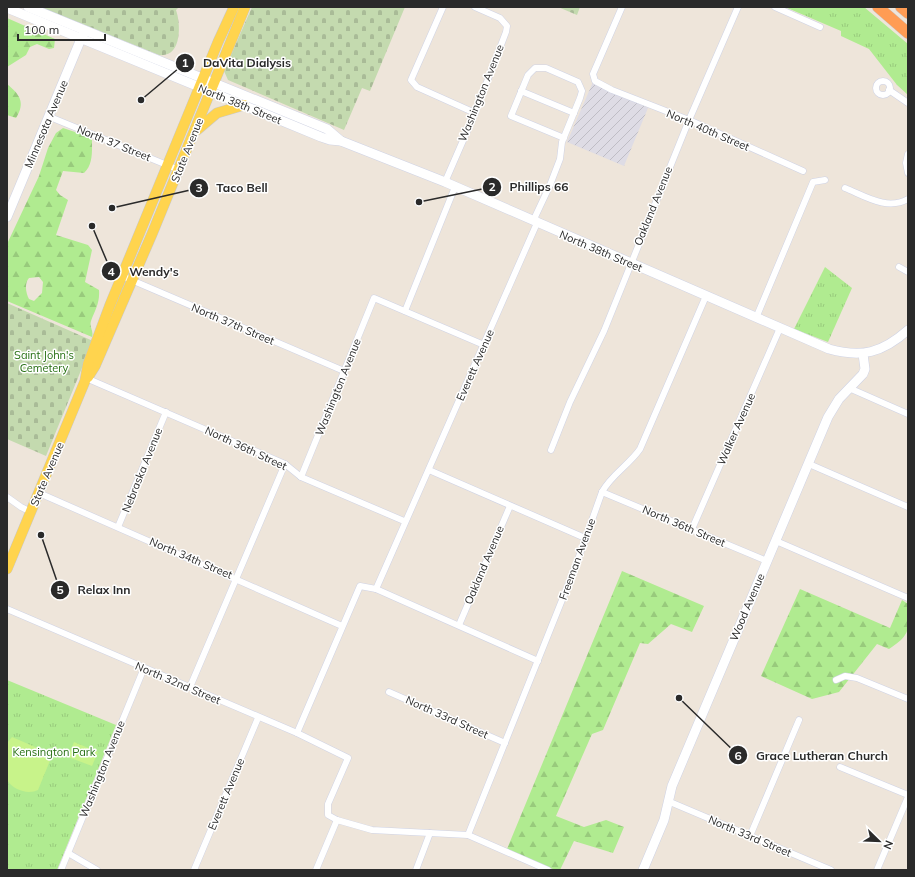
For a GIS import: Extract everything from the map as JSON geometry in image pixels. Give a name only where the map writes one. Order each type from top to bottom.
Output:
[{"type":"highway","points":[[878,7],[908,33]]},
{"type":"highway","points":[[901,7],[908,13]]},
{"type":"main road","name":"North 38th Street","points":[[28,7],[85,30],[201,83]]},
{"type":"main road","name":"State Avenue","points":[[7,569],[9,557],[31,512],[86,378],[88,364],[122,276],[201,83],[234,7]]},
{"type":"main road","name":"State Avenue","points":[[86,378],[95,366],[179,170],[244,7]]},
{"type":"main road","name":"North 38th Street","points":[[7,8],[81,39],[327,129],[341,141]]},
{"type":"main road","name":"Minnesota Avenue","points":[[7,217],[85,30]]},
{"type":"main road","name":"North 38th Street","points":[[212,86],[244,105],[321,137],[341,141],[445,182],[536,223],[829,349],[842,353],[863,354]]},
{"type":"main road","points":[[193,135],[217,113],[232,107],[244,105]]},
{"type":"main road","points":[[863,354],[891,344],[908,330]]},
{"type":"main road","name":"Wood Avenue","points":[[643,870],[664,820],[670,802],[672,786],[833,409],[839,399],[864,374],[865,368],[863,354]]},
{"type":"street","points":[[443,7],[411,80],[417,88],[475,113]]},
{"type":"street","name":"Washington Avenue","points":[[445,182],[475,113],[506,26],[500,18],[475,7]]},
{"type":"street","name":"North 40th Street","points":[[622,7],[593,74],[595,81],[612,90],[689,120],[803,170]]},
{"type":"street","name":"Oakland Avenue","points":[[551,450],[570,402],[604,331],[689,120],[738,7]]},
{"type":"street","points":[[775,7],[820,27]]},
{"type":"street","name":"Everett Avenue","points":[[376,588],[404,521],[429,470],[484,345],[536,223],[535,218],[560,159],[564,138],[582,91],[580,83],[546,68],[540,67],[531,70],[512,112],[513,117],[564,138]]},
{"type":"street","points":[[889,90],[908,103]]},
{"type":"street","points":[[521,91],[574,113]]},
{"type":"street","name":"North 37 Street","points":[[50,117],[179,170]]},
{"type":"street","points":[[908,154],[906,163],[908,173]]},
{"type":"street","points":[[756,318],[813,182],[825,180]]},
{"type":"street","points":[[455,187],[405,311],[484,345]]},
{"type":"street","points":[[845,188],[887,204],[902,202],[908,199]]},
{"type":"street","points":[[899,268],[908,272]]},
{"type":"street","name":"North 37th Street","points":[[122,276],[344,371]]},
{"type":"street","name":"Freeman Avenue","points":[[468,835],[538,661],[602,492],[606,485],[626,466],[640,449],[706,296]]},
{"type":"street","name":"Washington Avenue","points":[[301,477],[374,298],[405,311]]},
{"type":"street","name":"Walker Avenue","points":[[692,529],[780,328]]},
{"type":"street","name":"North 36th Street","points":[[86,378],[285,464],[301,477],[404,521]]},
{"type":"street","points":[[849,388],[908,414]]},
{"type":"street","name":"Nebraska Avenue","points":[[118,527],[166,412]]},
{"type":"street","points":[[190,687],[285,464]]},
{"type":"street","points":[[809,464],[908,507]]},
{"type":"street","points":[[429,470],[585,538]]},
{"type":"street","name":"North 36th Street","points":[[602,492],[767,561]]},
{"type":"street","name":"North 34th Street","points":[[39,493],[236,578],[342,626]]},
{"type":"street","points":[[7,497],[31,512]]},
{"type":"street","name":"Oakland Avenue","points":[[459,625],[510,506]]},
{"type":"street","points":[[776,541],[908,598]]},
{"type":"street","points":[[297,733],[360,586],[376,588],[538,661]]},
{"type":"street","name":"North 32nd Street","points":[[7,610],[190,687],[258,718],[297,733],[348,758],[328,804],[328,815],[337,820]]},
{"type":"street","name":"Washington Avenue","points":[[61,870],[144,668]]},
{"type":"street","points":[[836,680],[845,676],[857,678],[908,700]]},
{"type":"street","name":"North 33rd Street","points":[[390,692],[505,743]]},
{"type":"street","name":"Everett Avenue","points":[[194,870],[258,718]]},
{"type":"street","points":[[750,836],[799,720]]},
{"type":"street","points":[[840,767],[908,796],[877,870]]},
{"type":"street","name":"North 33rd Street","points":[[670,802],[831,870]]},
{"type":"street","points":[[316,870],[337,820],[372,830],[468,835],[548,870]]},
{"type":"street","points":[[416,870],[430,833]]},
{"type":"street","points":[[68,853],[97,870]]},
{"type":"shaded area","points":[[593,82],[596,85],[648,108],[624,166],[567,142]]},
{"type":"green space","points":[[40,7],[179,7],[176,10],[179,23],[178,39],[176,46],[172,51],[167,55],[159,55]]},
{"type":"green space","points":[[252,7],[405,7],[370,91],[362,88],[344,130],[228,80],[224,71]]},
{"type":"green space","points":[[558,7],[580,7],[577,15]]},
{"type":"green space","points":[[785,7],[864,7],[908,44],[908,95],[897,85],[869,49],[841,36],[841,31]]},
{"type":"green space","points":[[7,18],[55,39],[54,48],[49,49],[37,44],[30,47],[26,55],[7,67]]},
{"type":"green space","points":[[7,84],[15,91],[20,99],[21,103],[16,118],[7,115]]},
{"type":"green space","points":[[63,128],[87,136],[92,140],[92,154],[87,170],[84,173],[63,171],[56,190],[60,195],[68,200],[56,235],[88,245],[92,250],[85,282],[99,290],[99,295],[98,303],[91,321],[92,337],[7,301],[7,244],[39,176],[48,148],[56,133]],"holes":[[[39,277],[43,282],[42,293],[34,301],[29,299],[26,288],[27,280],[29,278]]]},
{"type":"green space","points":[[825,267],[852,288],[828,342],[794,329]]},
{"type":"green space","name":"Saint John's Cemetery","points":[[7,303],[93,341],[46,456],[7,439]]},
{"type":"green space","points":[[622,571],[704,606],[692,632],[671,624],[648,644],[640,643],[603,730],[592,734],[556,816],[584,827],[606,820],[624,827],[613,853],[574,841],[560,870],[555,870],[507,849]]},
{"type":"green space","points":[[800,589],[890,628],[902,600],[908,604],[907,631],[902,639],[889,649],[877,644],[839,692],[812,699],[761,676]]},
{"type":"green space","name":"Kensington Park","points":[[7,680],[116,725],[57,870],[7,870]]},
{"type":"green space","points":[[12,737],[49,753],[51,758],[38,790],[30,792],[21,791],[10,784],[7,780],[7,743]]},
{"type":"green space","points":[[74,742],[98,752],[92,766],[68,757]]},
{"type":"place","name":"DaVita Dialysis","points":[[141,100]]},
{"type":"place","name":"Phillips 66","points":[[419,202]]},
{"type":"place","name":"Taco Bell","points":[[112,208]]},
{"type":"place","name":"Wendy's","points":[[92,226]]},
{"type":"place","name":"Relax Inn","points":[[41,535]]},
{"type":"place","name":"Grace Lutheran Church","points":[[679,698]]}]
